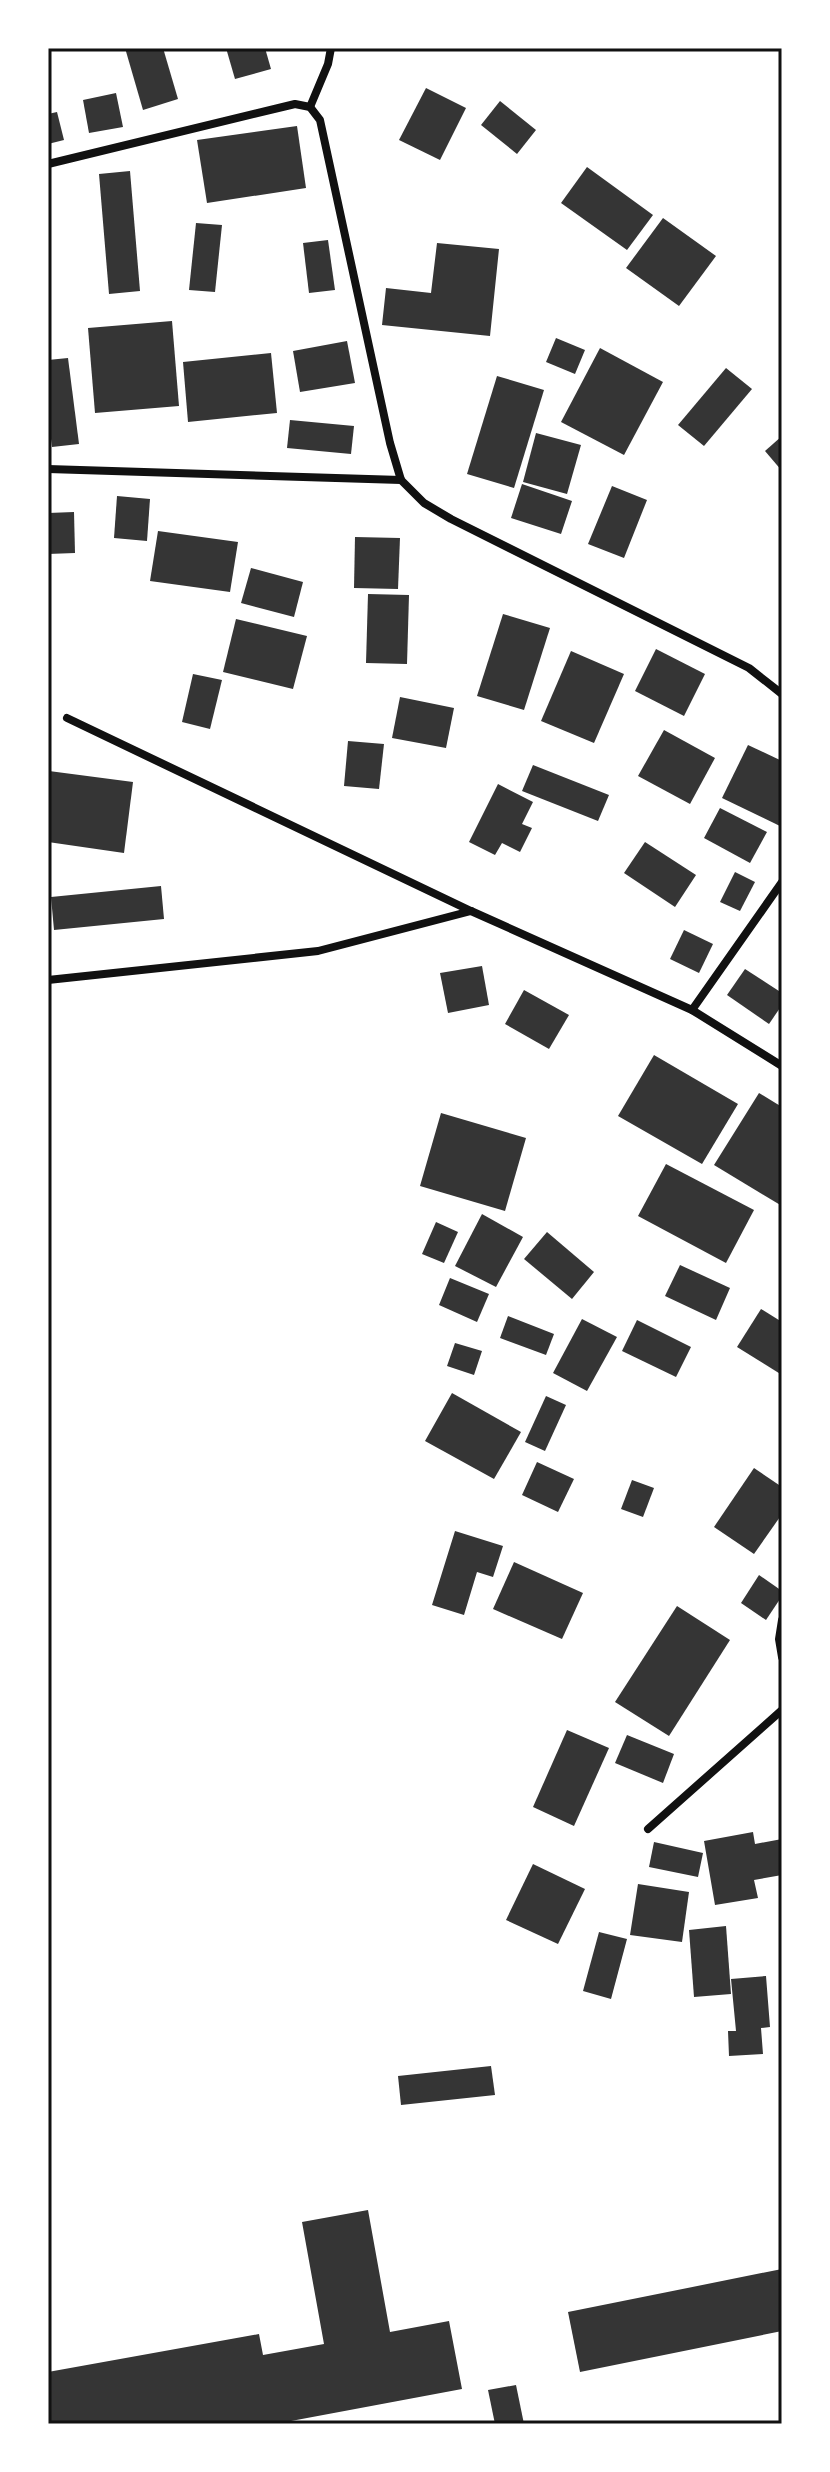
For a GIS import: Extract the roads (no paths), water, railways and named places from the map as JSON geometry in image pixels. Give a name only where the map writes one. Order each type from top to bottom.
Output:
[{"type":"street","points":[[310,107],[328,64],[331,48]]},
{"type":"street","points":[[48,164],[295,104],[310,107],[320,120],[390,443],[401,480],[424,503],[451,519],[749,668],[782,694]]},
{"type":"street","points":[[48,469],[401,480]]},
{"type":"street","points":[[67,718],[471,911],[692,1010],[782,1066]]},
{"type":"street","points":[[692,1010],[782,882]]},
{"type":"street","points":[[48,980],[318,951],[471,911]]},
{"type":"street","points":[[782,1620],[779,1639],[782,1657]]},
{"type":"street","points":[[648,1829],[782,1710]]}]
